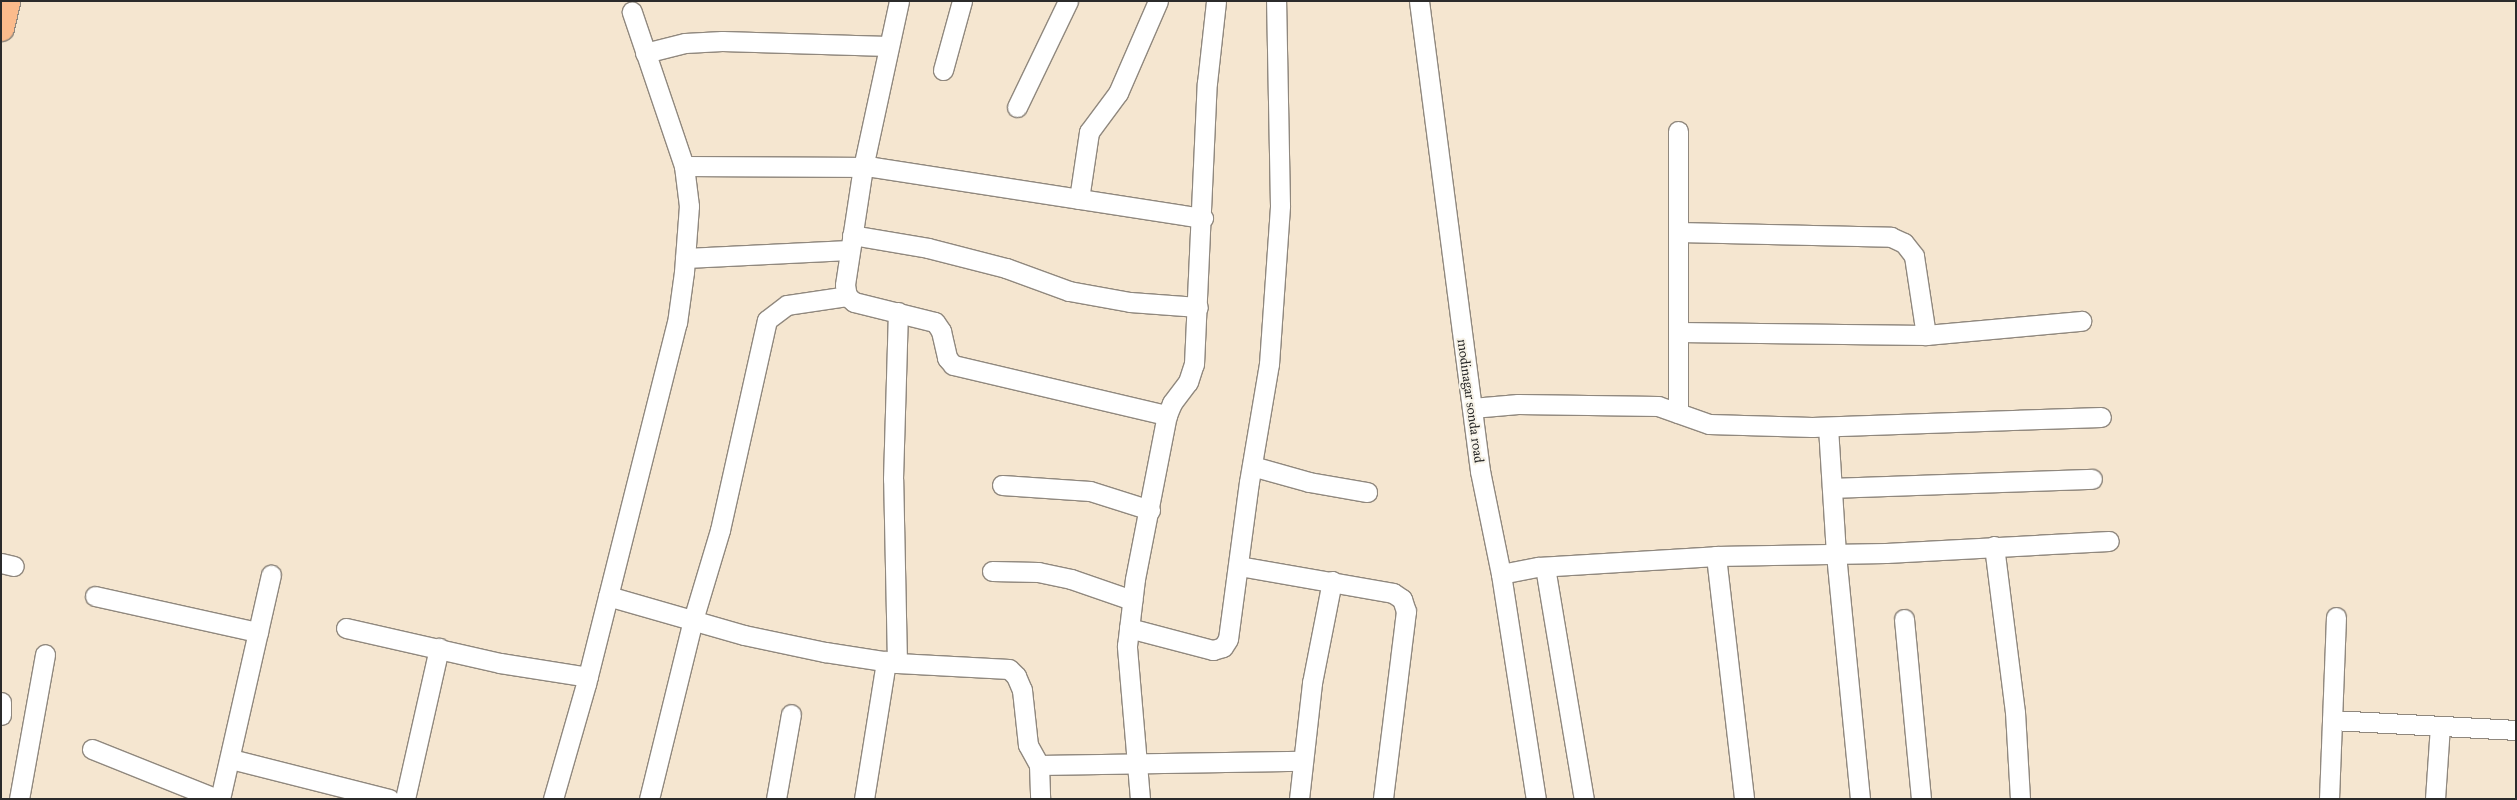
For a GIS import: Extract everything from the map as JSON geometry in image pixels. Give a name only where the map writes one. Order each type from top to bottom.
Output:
[{"type":"highway","points":[[1,28],[7,1]]},
{"type":"street","points":[[847,296],[851,242],[862,167],[899,1]]},
{"type":"street","points":[[943,70],[962,1]]},
{"type":"street","points":[[1017,107],[1068,1]]},
{"type":"street","points":[[1078,200],[1089,132],[1118,93],[1158,1]]},
{"type":"street","points":[[1140,799],[1128,672],[1129,628],[1132,600],[1167,415],[1172,403],[1188,382],[1194,364],[1203,218],[1207,83],[1216,1]]},
{"type":"street","points":[[1129,628],[1213,650],[1224,647],[1235,604],[1252,466],[1266,390],[1280,213],[1276,1]]},
{"type":"street","name":"modinagar sonda road","points":[[1419,1],[1479,407],[1480,471],[1505,573],[1536,799]]},
{"type":"street","points":[[553,799],[588,677],[678,323],[685,258],[689,206],[684,166],[644,53],[632,12]]},
{"type":"street","points":[[644,53],[685,43],[722,41],[888,46]]},
{"type":"street","points":[[1678,131],[1678,414]]},
{"type":"street","points":[[684,166],[862,167],[1203,218]]},
{"type":"street","points":[[1678,232],[1891,237],[1904,243],[1914,256],[1926,334]]},
{"type":"street","points":[[685,258],[851,242],[928,248],[1006,268],[1069,291],[1130,302],[1198,307]]},
{"type":"street","points":[[649,799],[693,620],[720,530],[767,320],[787,305],[847,296],[854,302],[935,322],[941,331],[946,358],[953,364],[1167,415]]},
{"type":"street","points":[[864,799],[891,662],[893,470],[898,312]]},
{"type":"street","points":[[1678,332],[1926,334],[2081,321]]},
{"type":"street","points":[[1479,407],[1518,404],[1658,406],[1709,424],[1828,427],[2101,417]]},
{"type":"street","points":[[1828,427],[1836,554],[1860,799]]},
{"type":"street","points":[[1252,466],[1309,482],[1367,492]]},
{"type":"street","points":[[1832,488],[2092,479]]},
{"type":"street","points":[[1002,485],[1090,491],[1150,510]]},
{"type":"street","points":[[1505,573],[1541,567],[1716,556],[1836,554],[2109,541]]},
{"type":"street","points":[[1994,546],[2015,712],[2020,799]]},
{"type":"street","points":[[1716,556],[1744,799]]},
{"type":"street","points":[[1239,566],[1393,593],[1402,599],[1406,611],[1383,799]]},
{"type":"street","points":[[1541,567],[1584,799]]},
{"type":"street","points":[[992,571],[1038,572],[1071,579],[1132,600]]},
{"type":"street","points":[[92,749],[218,799],[230,759],[271,575]]},
{"type":"street","points":[[1299,799],[1312,683],[1332,582]]},
{"type":"street","points":[[95,596],[258,632]]},
{"type":"street","points":[[608,596],[693,620],[825,652],[891,662],[1009,669],[1016,676],[1022,690],[1028,745],[1039,765],[1040,799]]},
{"type":"street","points":[[2329,799],[2336,617]]},
{"type":"street","points":[[1904,619],[1922,799]]},
{"type":"street","points":[[346,628],[500,662],[588,677]]},
{"type":"street","points":[[405,799],[439,648]]},
{"type":"street","points":[[19,799],[45,654]]},
{"type":"street","points":[[1,702],[1,715]]},
{"type":"street","points":[[776,799],[791,714]]},
{"type":"street","points":[[2332,720],[2516,730]]},
{"type":"street","points":[[2435,799],[2440,726]]},
{"type":"street","points":[[230,759],[389,799]]},
{"type":"street","points":[[1039,765],[1303,761]]}]
